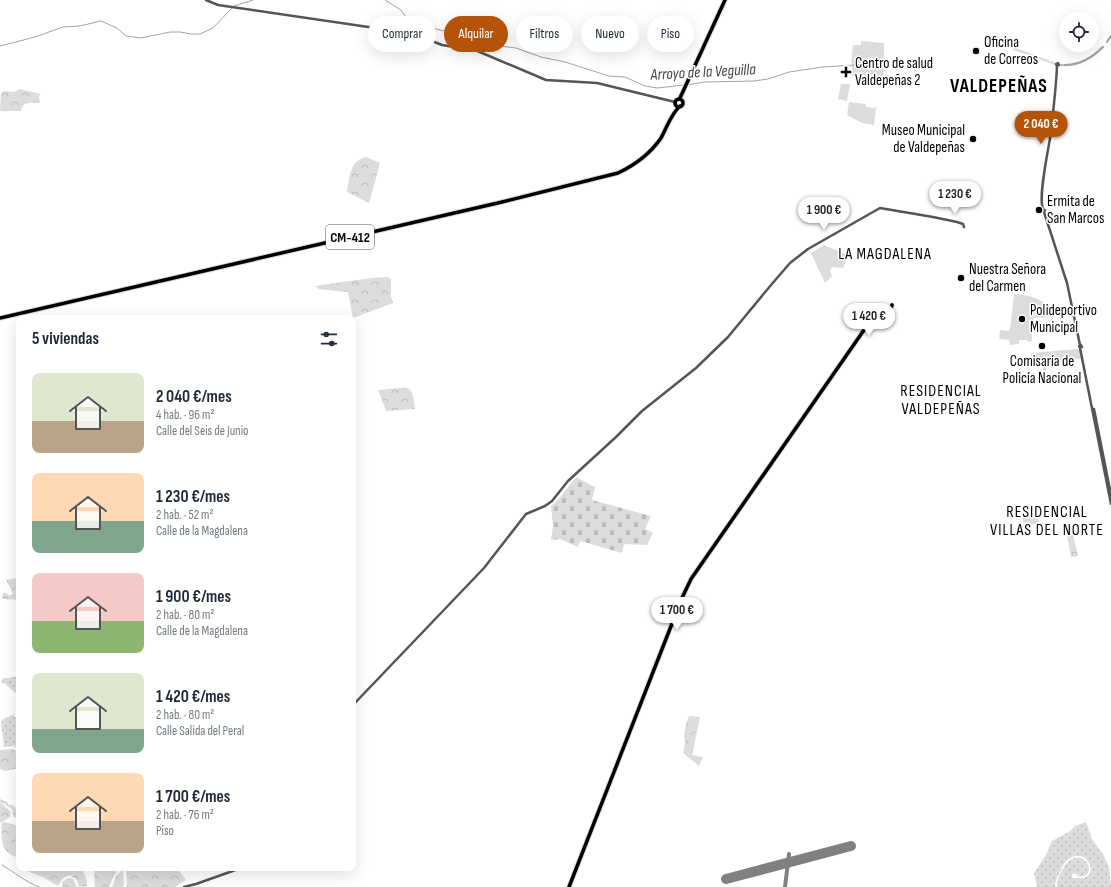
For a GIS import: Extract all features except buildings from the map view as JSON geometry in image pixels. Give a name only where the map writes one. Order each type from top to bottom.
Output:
[{"type":"main road","name":"CM-412","points":[[0,318],[502,202],[614,174],[634,165],[650,151],[660,139],[673,114],[683,104],[681,99],[683,93],[725,0]]},
{"type":"main road","name":"CM-412","points":[[673,114],[677,99],[681,99]]},
{"type":"main road","points":[[675,104],[680,106]]},
{"type":"main road","points":[[569,887],[686,587],[717,540],[864,330],[882,313],[888,311],[892,305]]},
{"type":"street","points":[[206,0],[218,5],[410,32],[442,45],[475,50],[546,80],[597,83],[675,104]]},
{"type":"street","points":[[1057,66],[1052,124],[1043,182],[1043,210],[1067,282],[1111,495]]},
{"type":"street","points":[[356,702],[484,568],[526,514],[545,506],[552,501],[568,481],[642,411],[696,368],[728,337],[790,263],[819,242],[880,208],[936,217],[962,224],[964,227]]},
{"type":"street","points":[[1081,347],[1111,504]]},
{"type":"street","points":[[184,887],[233,871]]},
{"type":"green space","points":[[861,41],[884,43],[884,60],[886,62],[884,63],[884,78],[852,76],[851,63],[853,45],[861,45]]},
{"type":"green space","points":[[1102,46],[1104,47],[1099,52],[1099,49]]},
{"type":"green space","points":[[1013,47],[1056,63],[1055,65],[1013,50]]},
{"type":"green space","points":[[1099,52],[1084,62],[1072,66],[1059,66],[1060,64],[1078,62]]},
{"type":"green space","points":[[841,84],[850,84],[847,101],[838,99]]},
{"type":"green space","points":[[20,89],[41,94],[39,96],[40,103],[25,104],[21,111],[0,111],[1,94],[4,91],[14,92]]},
{"type":"green space","points":[[849,102],[866,104],[866,107],[874,108],[876,106],[874,125],[862,123],[847,115]]},
{"type":"green space","points":[[366,157],[380,163],[369,203],[347,192],[353,166],[360,159]]},
{"type":"green space","points":[[824,245],[848,255],[843,268],[832,267],[830,271],[832,276],[825,283],[811,253]]},
{"type":"green space","points":[[388,277],[391,279],[391,296],[393,303],[356,317],[356,315],[352,315],[348,292],[319,289],[315,286]]},
{"type":"green space","name":"Polideportivo Municipal","points":[[1014,294],[1025,295],[1038,299],[1051,308],[1053,317],[1034,318],[1032,325],[1032,341],[1028,342],[1027,340],[1019,340],[1019,344],[1010,345],[1009,340],[999,339],[1000,330],[1008,331],[1010,329]]},
{"type":"green space","points":[[1078,349],[1080,351],[1081,359],[1059,361],[1057,364],[1047,365],[1045,375],[1043,375],[1043,365],[1031,366],[1031,353]]},
{"type":"green space","points":[[407,388],[411,391],[415,409],[386,411],[378,390]]},
{"type":"green space","points":[[576,477],[595,487],[592,500],[651,516],[645,529],[653,533],[647,545],[624,544],[622,553],[580,541],[578,547],[560,539],[551,540],[553,526],[551,506],[558,500]]},
{"type":"green space","points":[[1029,513],[1029,516],[1037,515],[1039,523],[1024,526],[1022,515]]},
{"type":"green space","points":[[1073,535],[1078,556],[1071,557],[1067,536]]},
{"type":"green space","points":[[16,578],[16,600],[3,599],[2,597],[3,593],[10,596],[13,593],[7,580]]},
{"type":"green space","points":[[16,677],[16,694],[5,683],[2,684],[2,679]]},
{"type":"green space","points":[[14,714],[14,717],[16,717],[16,748],[14,746],[3,747],[2,720]]},
{"type":"green space","points":[[689,716],[700,717],[692,755],[703,757],[699,766],[683,753],[685,742],[684,735]]},
{"type":"green space","points":[[12,749],[16,751],[16,769],[7,771],[0,769],[0,750]]},
{"type":"green space","points":[[0,799],[16,808],[16,818],[13,816],[12,809],[0,801]]},
{"type":"green space","points":[[0,802],[11,812],[10,817],[0,823]]},
{"type":"green space","points":[[4,822],[16,825],[16,857],[8,853],[3,846],[2,823]]},
{"type":"green space","points":[[1086,822],[1092,839],[1104,856],[1109,867],[1111,887],[1057,887],[1059,875],[1069,861],[1076,858],[1081,858],[1086,861],[1089,866],[1089,871],[1086,875],[1080,877],[1074,873],[1072,878],[1084,878],[1090,874],[1091,869],[1088,861],[1082,856],[1077,856],[1067,860],[1064,863],[1056,879],[1055,887],[1037,887],[1034,873],[1046,855],[1052,841],[1069,832],[1075,826]]},
{"type":"green space","points":[[27,871],[83,871],[87,881],[87,886],[79,887],[77,880],[70,875],[63,878],[58,886],[43,877]]},
{"type":"green space","points":[[94,871],[117,871],[109,887],[95,887]]},
{"type":"green space","points":[[121,871],[123,871],[124,885],[122,887],[112,887],[116,876]]},
{"type":"green space","points":[[126,871],[179,871],[186,880],[175,887],[127,887]]},
{"type":"green space","points":[[68,878],[73,879],[77,887],[63,887],[62,882]]},
{"type":"waterway","name":"Arroyo de la Veguilla","points":[[234,6],[253,0]]},
{"type":"waterway","name":"Arroyo de la Veguilla","points":[[385,0],[401,10],[408,20],[473,38],[492,45],[516,48],[541,57],[565,62],[609,76],[625,77],[645,86],[657,88],[684,85]]},
{"type":"waterway","name":"Arroyo de la Veguilla","points":[[0,46],[35,37],[63,27],[80,26],[101,21],[117,28],[126,36],[141,38],[170,32],[200,34],[213,28],[232,8]]},
{"type":"waterway","name":"Arroyo de la Veguilla","points":[[1107,42],[1111,36]]},
{"type":"waterway","name":"Arroyo de la Veguilla","points":[[1065,65],[1076,64],[1086,60],[1103,47]]},
{"type":"waterway","name":"Arroyo de la Veguilla","points":[[687,85],[704,82],[754,81],[768,79],[789,72],[823,67],[870,64]]},
{"type":"waterway","name":"Arroyo de la Veguilla","points":[[1060,65],[1065,65]]},
{"type":"waterway","points":[[2,865],[39,887]]},
{"type":"taxiway","points":[[785,887],[789,854]]},
{"type":"runway","points":[[726,879],[851,846]]},
{"type":"place","name":"Oficina de Correos","points":[[976,51]]},
{"type":"place","name":"Centro de salud Valdepeñas 2","points":[[846,72]]},
{"type":"place","name":"Museo Municipal de Valdepeñas","points":[[973,139]]},
{"type":"place","name":"Ermita de San Marcos","points":[[1039,210]]},
{"type":"place","name":"Nuestra Señora del Carmen","points":[[961,278]]},
{"type":"place","name":"Polideportivo Municipal","points":[[1022,319]]},
{"type":"place","name":"Comisaría de Policía Nacional","points":[[1042,346]]},
{"type":"district","name":"VALDEPEÑAS","points":[[999,85]]},
{"type":"district","name":"LA MAGDALENA","points":[[885,253]]},
{"type":"district","name":"RESIDENCIAL VALDEPEÑAS","points":[[941,399]]},
{"type":"district","name":"RESIDENCIAL VILLAS DEL NORTE","points":[[1047,520]]}]
